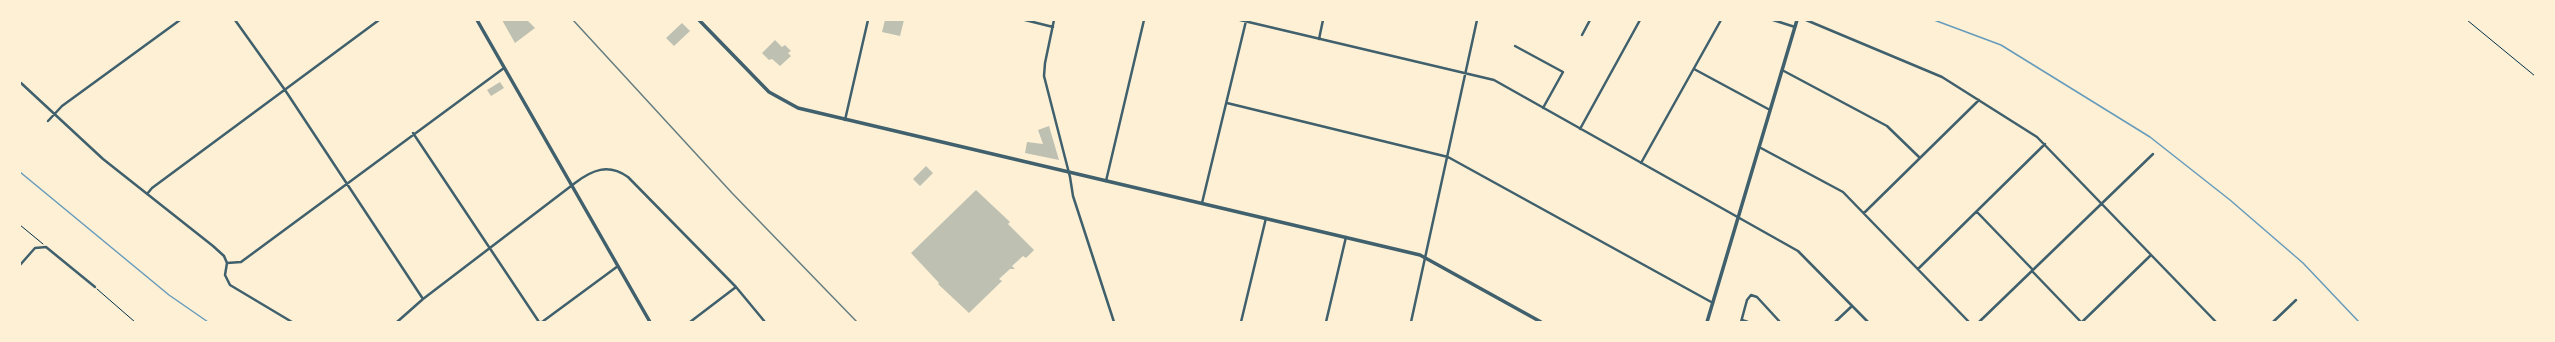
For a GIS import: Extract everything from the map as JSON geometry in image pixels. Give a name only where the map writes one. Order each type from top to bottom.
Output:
[{"type":"street","points":[[48,121],[54,114],[180,20]]},
{"type":"street","points":[[235,20],[285,90],[423,299]]},
{"type":"street","points":[[147,194],[152,188],[379,20]]},
{"type":"street","points":[[477,20],[571,187],[650,322]]},
{"type":"street","points":[[699,20],[774,96],[798,108],[1266,218],[1425,258],[1541,322]]},
{"type":"street","points":[[844,120],[868,20]]},
{"type":"street","points":[[1025,20],[1053,27]]},
{"type":"street","points":[[1054,20],[1044,76],[1073,196],[1114,322]]},
{"type":"street","points":[[1106,181],[1144,20]]},
{"type":"street","points":[[1240,20],[1494,80],[1798,251],[1868,322]]},
{"type":"street","points":[[1319,39],[1323,20]]},
{"type":"street","points":[[1411,322],[1477,20]]},
{"type":"street","points":[[1582,35],[1590,20]]},
{"type":"street","points":[[1580,129],[1640,20]]},
{"type":"street","points":[[1641,163],[1721,20]]},
{"type":"street","points":[[1773,20],[1795,28]]},
{"type":"street","points":[[1707,322],[1797,20]]},
{"type":"street","points":[[1806,20],[1931,72],[1979,100],[2037,137],[2216,322]]},
{"type":"street","points":[[1202,203],[1246,22]]},
{"type":"street","points":[[1516,46],[1563,72],[1543,108]]},
{"type":"street","points":[[227,263],[241,262],[413,133],[504,68]]},
{"type":"street","points":[[1694,69],[1770,110]]},
{"type":"street","points":[[1782,70],[1887,126],[1920,158]]},
{"type":"street","points":[[21,83],[103,160],[214,246],[224,256],[227,263],[225,275],[230,285],[292,322]]},
{"type":"street","points":[[1864,213],[1979,100]]},
{"type":"street","points":[[1227,103],[1448,157],[1713,303]]},
{"type":"street","points":[[413,133],[541,322],[618,266]]},
{"type":"street","points":[[1918,269],[2045,144]]},
{"type":"street","points":[[1759,147],[1836,188],[1864,213],[1969,322]]},
{"type":"street","points":[[1979,322],[2153,154]]},
{"type":"street","points":[[397,322],[423,299],[489,247],[571,187],[596,170],[605,168],[622,172],[736,287],[764,322]]},
{"type":"street","points":[[1977,212],[2081,322],[2151,255]]},
{"type":"street","points":[[1241,322],[1266,218]]},
{"type":"street","points":[[1326,322],[1346,238]]},
{"type":"street","points":[[20,265],[35,248],[46,247],[95,287]]},
{"type":"street","points":[[690,322],[736,287]]},
{"type":"street","points":[[1748,322],[1742,321],[1746,300],[1751,295],[1757,297],[1780,322]]},
{"type":"street","points":[[2273,322],[2296,300]]},
{"type":"street","points":[[1835,322],[1852,306]]},
{"type":"street","points":[[1530,322],[1533,317]]},
{"type":"path","points":[[2467,20],[2535,76]]},
{"type":"path","points":[[20,225],[46,247]]},
{"type":"path","points":[[95,287],[135,322]]},
{"type":"building","points":[[502,20],[527,20],[535,28],[515,43]]},
{"type":"building","points":[[885,20],[904,20],[900,36],[882,32]]},
{"type":"building","points":[[682,23],[690,31],[674,46],[666,38]]},
{"type":"building","points":[[775,40],[782,47],[785,45],[791,51],[788,53],[791,56],[780,66],[772,59],[769,60],[762,53]]},
{"type":"building","points":[[500,82],[504,88],[491,96],[487,90]]},
{"type":"building","points":[[1049,126],[1059,160],[1025,153],[1027,142],[1043,144],[1038,130]]},
{"type":"building","points":[[926,166],[933,173],[920,186],[913,179]]},
{"type":"building","points":[[976,190],[1010,222],[1008,224],[1034,250],[1026,258],[1023,256],[1012,266],[1015,269],[1010,269],[999,279],[1002,281],[969,313],[938,284],[939,283],[911,253]]},
{"type":"waterway","points":[[1934,20],[2001,45],[2150,137],[2230,200],[2303,263],[2359,322]]},
{"type":"waterway","points":[[20,172],[169,295],[208,322]]},
{"type":"railway","points":[[573,20],[732,193],[857,322]]}]
